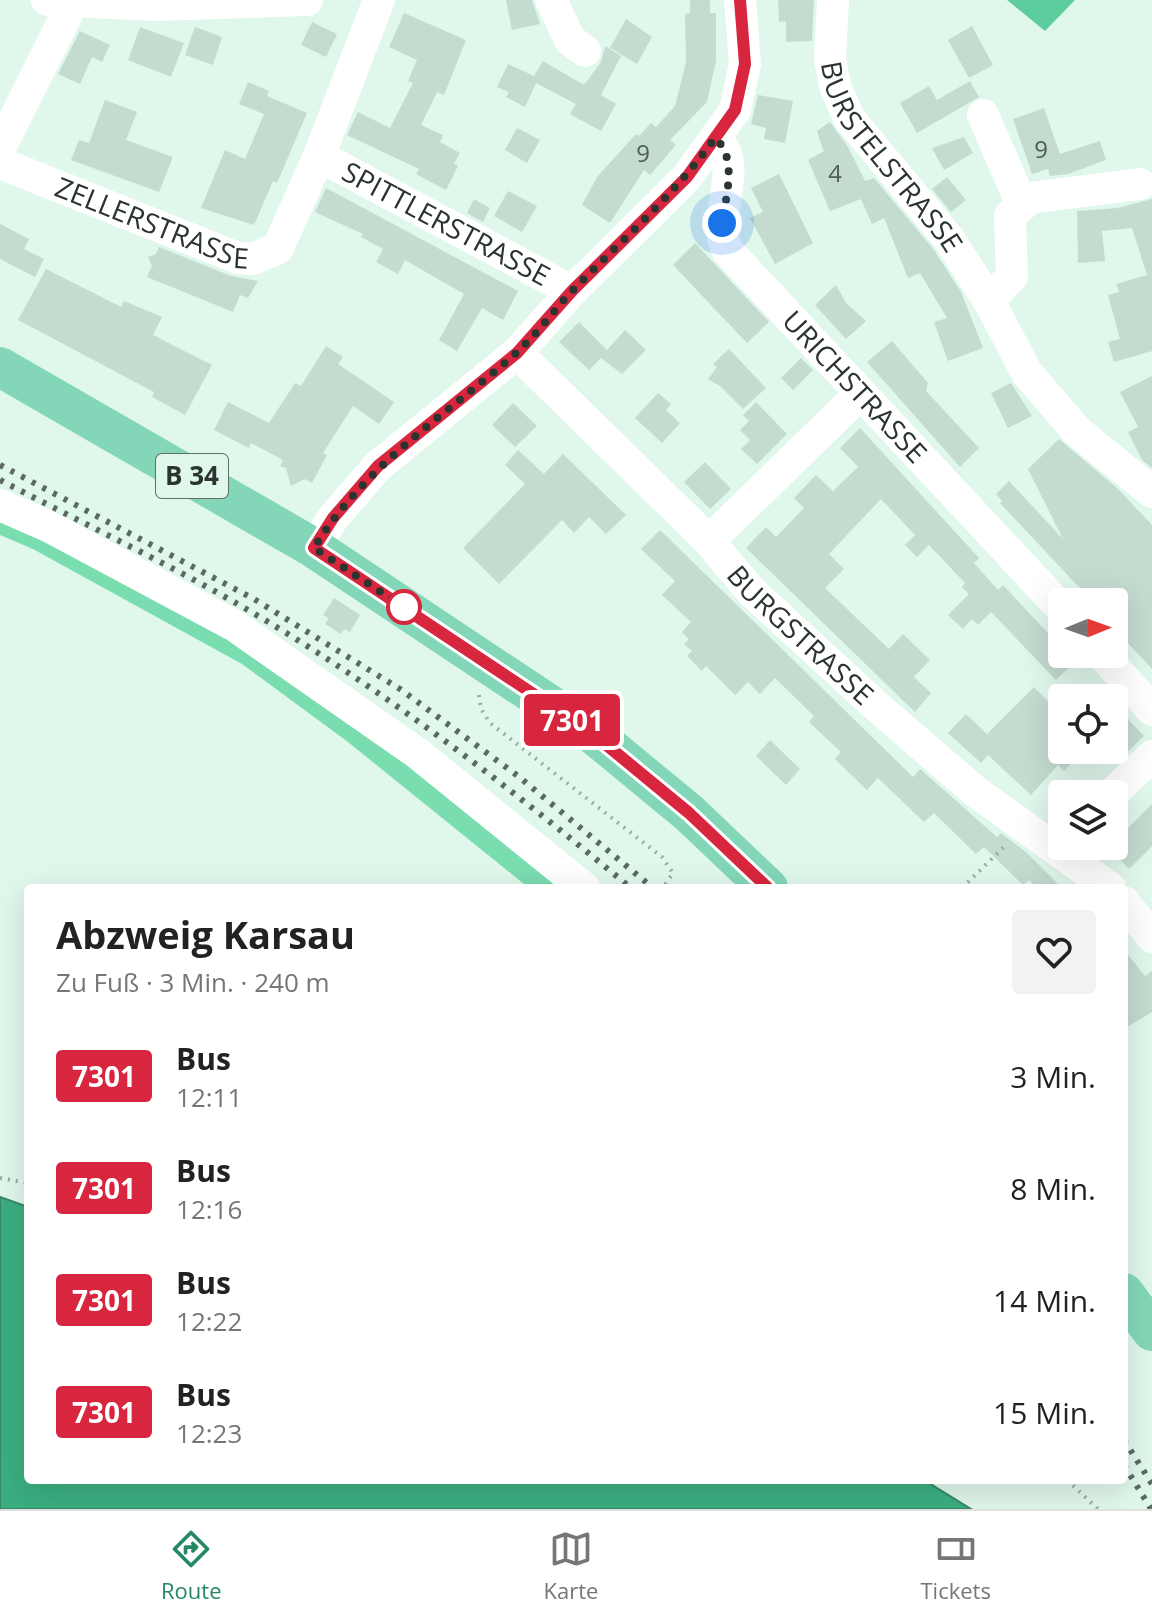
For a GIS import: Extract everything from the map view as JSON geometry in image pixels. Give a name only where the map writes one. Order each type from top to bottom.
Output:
[{"type":"main road","name":"B 34","points":[[0,367],[314,548],[592,733],[689,813],[764,884]]},
{"type":"main road","points":[[1128,1298],[1152,1331]]},
{"type":"street","points":[[0,148],[60,1],[157,5],[307,0]]},
{"type":"street","name":"ZELLERSTRASSE","points":[[0,163],[238,258],[253,259],[278,248],[319,156],[379,0]]},
{"type":"street","points":[[551,0],[570,40],[585,51]]},
{"type":"street","points":[[314,548],[333,518],[378,466],[517,353],[572,291],[687,177],[735,110],[745,64],[740,0]]},
{"type":"street","name":"BURSTELSTRASSE","points":[[833,0],[830,58],[835,86],[849,118],[949,239],[989,301],[1027,373],[1078,432],[1152,492]]},
{"type":"street","points":[[983,115],[1022,205],[1030,198],[1140,184]]},
{"type":"street","name":"URICHSTRASSE","points":[[715,138],[723,145],[729,165],[722,223],[727,250],[1048,594]]},
{"type":"street","name":"SPITTLERSTRASSE","points":[[319,156],[572,291]]},
{"type":"street","name":"BURSTELSTRASSE","points":[[989,301],[1012,276],[1010,216],[1022,205]]},
{"type":"street","name":"BURGSTRASSE","points":[[517,353],[709,541],[751,591],[874,704],[976,792],[1048,837]]},
{"type":"street","points":[[709,541],[860,394]]},
{"type":"street","points":[[0,505],[235,626],[417,753],[579,884]]},
{"type":"street","points":[[1114,668],[1152,710]]},
{"type":"street","points":[[1127,780],[1152,756]]},
{"type":"street","name":"BURGSTRASSE","points":[[1078,860],[1105,884]]},
{"type":"street","points":[[1128,907],[1152,937]]},
{"type":"path","points":[[494,668],[479,696],[481,709],[490,723],[662,857],[673,873],[665,884]]},
{"type":"path","points":[[966,884],[1027,825]]},
{"type":"path","points":[[0,1178],[24,1182]]},
{"type":"path","points":[[1071,1484],[1098,1509]]},
{"type":"shaded area","points":[[1007,0],[1075,0],[1045,31]]},
{"type":"shaded area","points":[[0,516],[257,648],[565,884],[524,884],[348,742],[242,664],[33,549],[0,535]]},
{"type":"shaded area","points":[[0,1197],[24,1206],[24,1484],[930,1484],[971,1509],[0,1509]]},
{"type":"building","points":[[506,0],[532,0],[540,24],[512,30]]},
{"type":"building","points":[[690,0],[710,0],[710,13],[716,13],[716,61],[707,102],[670,140],[676,145],[650,175],[644,170],[610,223],[582,205],[597,177],[636,134],[639,136],[651,123],[656,127],[675,106],[686,62],[685,14],[690,13]]},
{"type":"building","points":[[778,0],[814,0],[812,41],[786,42],[786,21],[779,22]]},
{"type":"building","points":[[404,13],[466,40],[444,95],[437,92],[421,125],[443,135],[440,142],[460,153],[454,164],[458,166],[446,190],[416,174],[419,169],[347,135],[358,112],[390,128],[413,83],[408,81],[417,60],[389,47]]},
{"type":"building","points":[[626,19],[652,37],[637,64],[610,48]]},
{"type":"building","points":[[312,22],[337,34],[326,57],[301,45]]},
{"type":"building","points":[[972,26],[993,65],[969,78],[948,40]]},
{"type":"building","points":[[140,27],[184,43],[171,77],[128,60]]},
{"type":"building","points":[[195,27],[222,37],[213,65],[185,55]]},
{"type":"building","points":[[80,31],[110,45],[102,62],[92,57],[80,84],[58,74]]},
{"type":"building","points":[[605,46],[621,56],[601,95],[616,104],[601,131],[570,114],[576,104],[536,83],[525,107],[506,97],[509,92],[497,87],[508,64],[534,76],[543,61],[584,85],[601,62]]},
{"type":"building","points":[[970,81],[979,97],[917,133],[900,103],[929,86],[937,100]]},
{"type":"building","points":[[248,82],[269,91],[267,96],[307,113],[277,183],[273,181],[254,225],[201,208],[225,150],[245,159],[264,114],[239,104]]},
{"type":"building","points":[[758,95],[793,101],[785,143],[764,139],[766,128],[751,124]]},
{"type":"building","points":[[105,100],[137,112],[126,140],[173,157],[159,192],[71,160],[79,140],[89,143]]},
{"type":"building","points":[[1044,108],[1060,154],[1100,141],[1106,160],[1068,174],[1050,176],[1048,169],[1032,174],[1013,119]]},
{"type":"building","points":[[830,122],[848,147],[865,181],[874,178],[934,250],[961,292],[983,348],[948,361],[934,322],[947,318],[920,273],[908,278],[884,218],[872,224],[861,199],[830,211],[808,160],[826,150],[823,150],[817,131]]},
{"type":"building","points":[[517,128],[540,140],[527,163],[505,150]]},
{"type":"building","points":[[964,137],[973,153],[944,170],[932,148]]},
{"type":"building","points":[[779,174],[813,243],[775,264],[750,218],[763,212],[751,188]]},
{"type":"building","points":[[947,177],[966,200],[951,212],[932,189]]},
{"type":"building","points":[[326,188],[518,291],[503,320],[482,308],[457,351],[439,340],[464,294],[405,260],[398,274],[376,262],[383,249],[361,237],[363,234],[315,212]]},
{"type":"building","points":[[508,191],[537,206],[522,232],[494,216]]},
{"type":"building","points":[[474,199],[490,208],[483,222],[467,213]]},
{"type":"building","points":[[1152,199],[1152,351],[1114,362],[1108,342],[1120,339],[1108,295],[1119,292],[1116,284],[1147,275],[1132,228],[1102,231],[1105,261],[1078,263],[1077,211],[1118,208]]},
{"type":"building","points":[[0,224],[29,239],[24,249],[44,259],[35,277],[0,259]]},
{"type":"building","points":[[695,243],[769,322],[747,343],[673,265]]},
{"type":"building","points":[[159,247],[231,276],[258,281],[248,298],[240,295],[233,312],[147,277],[152,266],[148,257],[156,254]]},
{"type":"building","points":[[46,269],[121,307],[124,301],[162,317],[153,335],[212,365],[185,415],[152,397],[154,392],[18,320]]},
{"type":"building","points":[[836,285],[846,303],[866,321],[846,339],[815,305]]},
{"type":"building","points":[[579,322],[607,350],[625,330],[646,350],[622,374],[601,358],[589,370],[559,342]]},
{"type":"building","points":[[892,341],[928,383],[926,391],[979,448],[960,467],[867,362]]},
{"type":"building","points":[[326,346],[343,357],[338,364],[394,402],[379,424],[353,406],[323,453],[327,455],[312,483],[305,479],[291,486],[286,468],[280,466],[283,460],[251,443],[249,448],[214,430],[228,402],[269,423],[295,383],[301,386]]},
{"type":"building","points":[[729,349],[766,388],[743,409],[720,386],[708,379],[717,367],[713,364]]},
{"type":"building","points":[[801,358],[813,370],[793,390],[781,378]]},
{"type":"building","points":[[1152,376],[1152,468],[1142,460],[1128,432],[1138,427],[1120,392]]},
{"type":"building","points":[[1011,383],[1032,416],[1008,428],[991,393]]},
{"type":"building","points":[[658,393],[671,404],[666,410],[680,423],[662,443],[635,418]]},
{"type":"building","points":[[756,402],[787,434],[757,464],[741,449],[750,440],[740,430],[749,421],[743,415]]},
{"type":"building","points":[[513,403],[537,426],[515,447],[492,425]]},
{"type":"building","points":[[860,428],[979,558],[974,563],[998,590],[1003,585],[1048,633],[1048,668],[1069,668],[1056,680],[991,612],[978,625],[972,619],[963,629],[948,615],[969,594],[962,587],[965,583],[929,545],[917,557],[905,545],[915,535],[881,499],[829,554],[844,569],[825,588],[889,649],[903,634],[930,660],[914,677],[931,693],[915,712],[746,548],[766,527],[776,537],[804,508],[794,498],[816,475],[833,491],[858,467],[840,448]]},
{"type":"building","points":[[1059,439],[1118,489],[1152,525],[1152,669],[1128,643],[1128,588],[1081,588],[1000,503],[1002,501],[996,494],[1009,481],[1063,539],[1028,469]]},
{"type":"building","points":[[518,450],[544,474],[563,454],[626,515],[606,534],[589,517],[574,533],[562,520],[499,584],[463,548],[525,484],[505,465]]},
{"type":"building","points":[[705,462],[731,489],[710,509],[684,482]]},
{"type":"building","points":[[660,530],[913,777],[920,769],[997,837],[1001,833],[1026,852],[1058,884],[1033,884],[1029,880],[1022,884],[984,847],[976,854],[934,813],[924,822],[878,778],[867,790],[835,759],[841,752],[809,722],[814,716],[775,678],[760,694],[748,682],[735,695],[706,666],[702,671],[687,656],[692,651],[684,644],[689,639],[682,632],[691,622],[662,595],[675,581],[641,549]]},
{"type":"building","points":[[334,598],[360,615],[350,632],[344,629],[341,634],[325,624],[329,618],[323,615]]},
{"type":"building","points":[[1034,687],[1048,702],[1048,764],[1071,764],[1064,771],[1058,765],[1031,795],[988,755],[981,763],[948,733],[966,714],[987,734]]},
{"type":"building","points":[[1128,719],[1144,736],[1128,751]]},
{"type":"building","points":[[770,740],[800,769],[786,785],[756,756]]},
{"type":"building","points":[[1152,804],[1152,846],[1129,869],[1120,860],[1128,860],[1128,828]]},
{"type":"building","points":[[1128,955],[1145,976],[1152,971],[1152,1012],[1128,1027]]},
{"type":"railway","points":[[0,465],[254,599],[400,689],[518,776],[648,884]]},
{"type":"railway","points":[[0,480],[187,576],[299,641],[445,741],[626,884]]},
{"type":"railway","points":[[1128,1446],[1152,1484]]},
{"type":"railway","points":[[1128,1472],[1151,1509]]},
{"type":"bus line","name":"7301","points":[[740,0],[745,64],[735,110],[687,177],[572,291],[517,353],[378,466],[333,518],[314,548],[592,733],[689,813],[764,884]]},
{"type":"route","points":[[404,607],[314,548],[333,518],[378,466],[517,353],[572,291],[687,177],[715,138],[723,145],[729,165],[722,223]]}]
